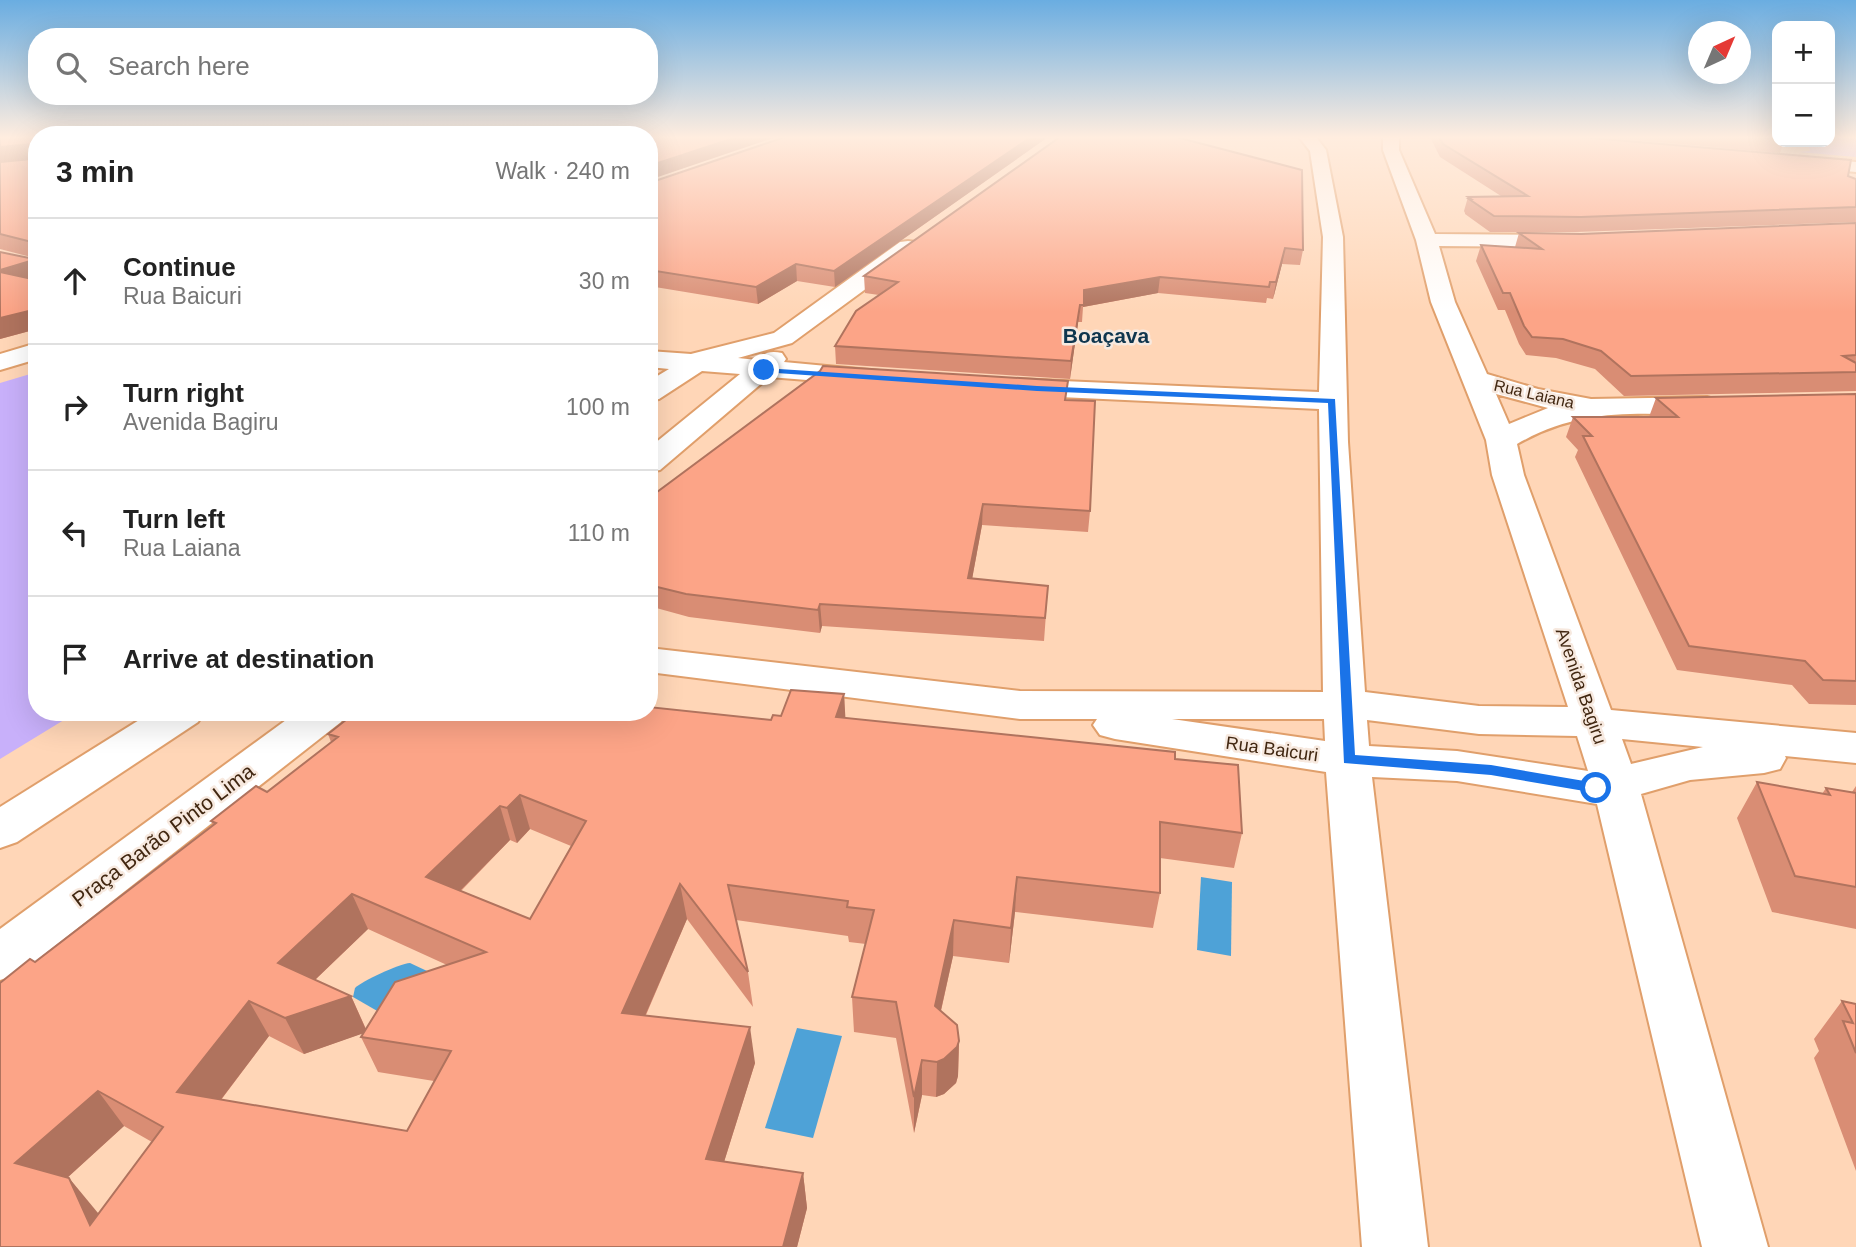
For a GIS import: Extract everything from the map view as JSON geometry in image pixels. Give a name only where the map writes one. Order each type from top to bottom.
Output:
[{"type":"street","points":[[1326,195],[1333,237],[1332,401],[1348,760],[1353,835],[1395,1247]]},
{"type":"street","name":"Avenida Bagiru","points":[[1409,195],[1427,240],[1443,303],[1501,440],[1508,475],[1616,786],[1735,1247]]},
{"type":"street","points":[[658,387],[693,364],[720,353],[783,338],[924,235]]},
{"type":"street","points":[[1427,240],[1590,241]]},
{"type":"street","points":[[658,456],[764,370],[776,355],[783,338]]},
{"type":"street","points":[[0,362],[28,354]]},
{"type":"street","points":[[658,360],[900,379]]},
{"type":"street","name":"Rua Laiana","points":[[1475,379],[1534,397],[1594,407]]},
{"type":"street","points":[[982,385],[1332,401]]},
{"type":"street","name":"Rua Laiana","points":[[1501,440],[1556,414],[1594,407],[1732,405]]},
{"type":"street","name":"Rua Baicuri","points":[[658,661],[1020,705],[1126,727],[1348,760],[1457,766],[1596,788],[1616,786],[1663,770],[1693,764],[1856,750]]},
{"type":"street","name":"Rua Baicuri","points":[[1020,705],[1399,708],[1479,720],[1593,722],[1856,750]]},
{"type":"street","points":[[0,830],[169,721]]},
{"type":"street","name":"Praça Barão Pinto Lima","points":[[0,958],[314,721]]},
{"type":"shaded area","points":[[28,375],[28,721],[62,721],[0,759],[0,383]]},
{"type":"water","points":[[1201,877],[1232,882],[1231,956],[1197,950]]},
{"type":"water","points":[[410,963],[459,986],[379,1012],[353,997],[355,988],[365,981]]},
{"type":"water","points":[[797,1028],[842,1036],[813,1138],[765,1128]]},
{"type":"building","points":[[0,195],[28,195],[28,241],[0,234]]},
{"type":"building","points":[[658,195],[945,195],[834,271],[796,264],[756,287],[658,271]]},
{"type":"building","points":[[978,195],[1302,195],[1303,250],[1285,248],[1276,282],[1270,282],[1269,287],[1160,277],[1084,290],[1084,305],[1080,305],[1071,361],[835,346],[856,311],[898,282],[864,276]]},
{"type":"building","points":[[1856,195],[1856,207],[1581,217],[1494,216],[1468,197]]},
{"type":"building","points":[[1856,223],[1856,355],[1843,356],[1856,363],[1856,372],[1631,376],[1601,351],[1563,339],[1532,337],[1524,326],[1510,293],[1503,293],[1481,245],[1542,249],[1519,233],[1581,234]]},
{"type":"building","points":[[0,252],[28,258],[28,262],[0,270]]},
{"type":"building","points":[[0,272],[28,278],[28,311],[0,318]]},
{"type":"building","points":[[823,366],[1068,381],[1065,400],[1095,401],[1090,511],[983,504],[968,578],[1048,586],[1045,618],[820,604],[818,610],[686,594],[658,587],[658,491],[820,371]]},
{"type":"building","points":[[1856,394],[1856,681],[1823,680],[1805,661],[1689,646],[1583,436],[1592,436],[1573,417],[1678,417],[1656,398]]},
{"type":"building","points":[[791,690],[844,694],[836,717],[1175,752],[1175,759],[1238,765],[1242,833],[1160,822],[1160,893],[1017,877],[1011,928],[954,920],[935,1006],[957,1025],[959,1041],[957,1047],[944,1059],[937,1062],[922,1060],[914,1097],[896,1002],[852,997],[874,910],[847,907],[848,901],[728,885],[748,972],[680,884],[622,1013],[750,1027],[706,1159],[803,1173],[783,1247],[0,1247],[0,983],[30,959],[35,962],[216,823],[211,821],[256,786],[267,792],[338,737],[328,734],[345,721],[658,721],[658,708],[771,720],[773,715],[781,716]],"holes":[[[520,795],[586,821],[530,919],[426,877],[500,806],[507,808]],[[352,894],[486,952],[395,982],[361,1037],[451,1051],[407,1131],[177,1092],[249,1001],[285,1018],[351,996],[278,963]],[[98,1091],[163,1127],[90,1225],[69,1178],[15,1163]]]},
{"type":"building","points":[[1757,782],[1830,795],[1826,788],[1856,793],[1856,887],[1795,876]]},
{"type":"building","points":[[1842,1001],[1856,1004],[1856,1053],[1843,1021],[1853,1023]]},
{"type":"district","name":"Boaçava","points":[[1106,335]]},
{"type":"route","points":[[764,370],[1160,395],[1332,401],[1348,760],[1457,766],[1596,788]]}]
